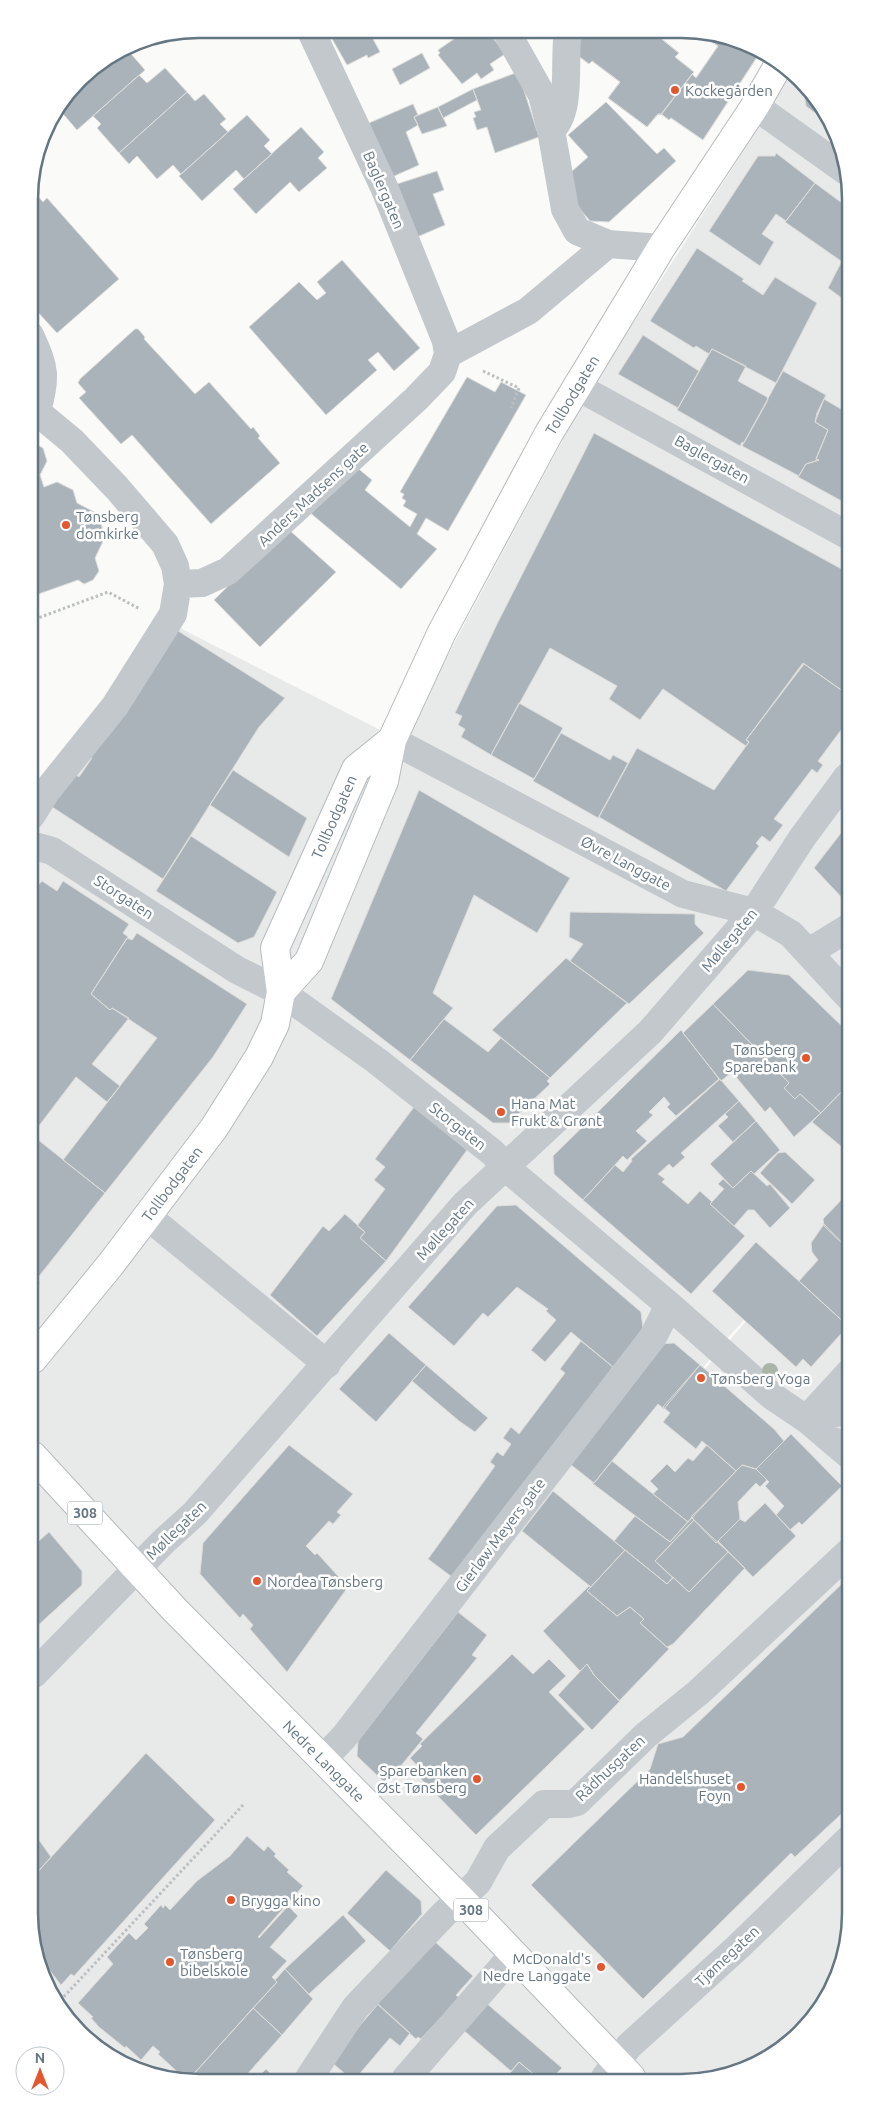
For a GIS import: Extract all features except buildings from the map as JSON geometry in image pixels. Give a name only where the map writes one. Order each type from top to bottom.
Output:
[{"type":"main road","name":"Tollbodgaten","points":[[280,992],[309,961],[384,781],[392,740],[442,632],[576,386],[661,248],[755,106],[776,69]]},
{"type":"main road","name":"Tollbodgaten","points":[[38,1353],[147,1216],[214,1128],[259,1057],[275,1024],[280,992],[275,948],[356,769],[392,740]]},
{"type":"main road","name":"Nedre Langgate","points":[[38,1461],[136,1569],[461,1899],[619,2074]]},
{"type":"street","name":"Baglergaten","points":[[314,38],[384,187],[446,341],[448,354]]},
{"type":"street","points":[[510,38],[542,95],[551,130],[565,209],[577,231],[608,244],[661,248]]},
{"type":"street","points":[[551,130],[559,124],[564,102],[568,38]]},
{"type":"street","points":[[755,106],[839,166]]},
{"type":"street","points":[[448,354],[528,311],[608,244]]},
{"type":"street","points":[[38,353],[43,364],[45,380],[38,399]]},
{"type":"street","name":"Anders Madsens gate","points":[[178,584],[202,583],[228,571],[416,399],[442,372],[448,354]]},
{"type":"street","name":"Baglergaten","points":[[576,386],[842,532]]},
{"type":"street","points":[[38,413],[72,441],[117,488],[165,544],[175,566],[178,584],[173,614],[115,706],[46,792],[38,805]]},
{"type":"street","name":"Øvre Langgate","points":[[392,740],[607,852],[683,894],[754,912],[791,934],[842,989]]},
{"type":"street","name":"Møllegaten","points":[[38,1670],[136,1569],[195,1514],[465,1204],[650,1032],[754,912],[802,838],[842,785]]},
{"type":"street","name":"Storgaten","points":[[38,847],[52,851],[237,970],[280,992],[377,1061],[493,1154],[505,1168],[669,1305],[772,1396],[808,1421],[842,1449]]},
{"type":"street","points":[[809,952],[842,932]]},
{"type":"street","points":[[147,1216],[327,1364]]},
{"type":"street","name":"Gierløw Meyers gate","points":[[323,1760],[344,1737],[404,1661],[653,1337],[669,1305]]},
{"type":"street","points":[[808,1421],[816,1409],[842,1381]]},
{"type":"street","points":[[808,1421],[842,1411]]},
{"type":"street","name":"Rådhusgaten","points":[[313,2074],[356,2008],[478,1882],[497,1848],[544,1804],[577,1802],[646,1735],[700,1692],[842,1559]]},
{"type":"street","name":"Tjømegaten","points":[[619,2074],[629,2046],[739,1946],[842,1846]]},
{"type":"street","points":[[409,2074],[513,1955]]},
{"type":"path","points":[[448,354],[520,388],[511,408]]},
{"type":"path","points":[[38,618],[108,592],[167,623]]},
{"type":"path","points":[[62,1998],[244,1804]]},
{"type":"shaded area","points":[[788,77],[809,100],[821,118],[830,137],[841,177],[842,198],[842,1923],[837,1954],[821,1993],[809,2011],[788,2034],[762,2052],[743,2061],[703,2072],[682,2074],[198,2074],[147,2065],[127,2057],[109,2046],[92,2034],[77,2019],[59,1993],[50,1974],[39,1934],[38,819],[174,625],[402,741],[584,400],[760,125]],"holes":[[[794,1265],[674,1405],[723,1343]]]},
{"type":"place","name":"Kockegården","points":[[675,90]]},
{"type":"place","name":"Tønsberg domkirke","points":[[66,525]]},
{"type":"place","name":"Tønsberg Sparebank","points":[[806,1058]]},
{"type":"place","name":"Hana Mat Frukt & Grønt","points":[[501,1112]]},
{"type":"place","name":"Tønsberg Yoga","points":[[701,1378]]},
{"type":"place","name":"Nordea Tønsberg","points":[[257,1581]]},
{"type":"place","name":"Sparebanken Øst Tønsberg","points":[[477,1779]]},
{"type":"place","name":"Handelshuset Foyn","points":[[741,1787]]},
{"type":"place","name":"Brygga kino","points":[[231,1900]]},
{"type":"place","name":"Tønsberg bibelskole","points":[[170,1962]]},
{"type":"place","name":"McDonald's Nedre Langgate","points":[[601,1967]]}]
